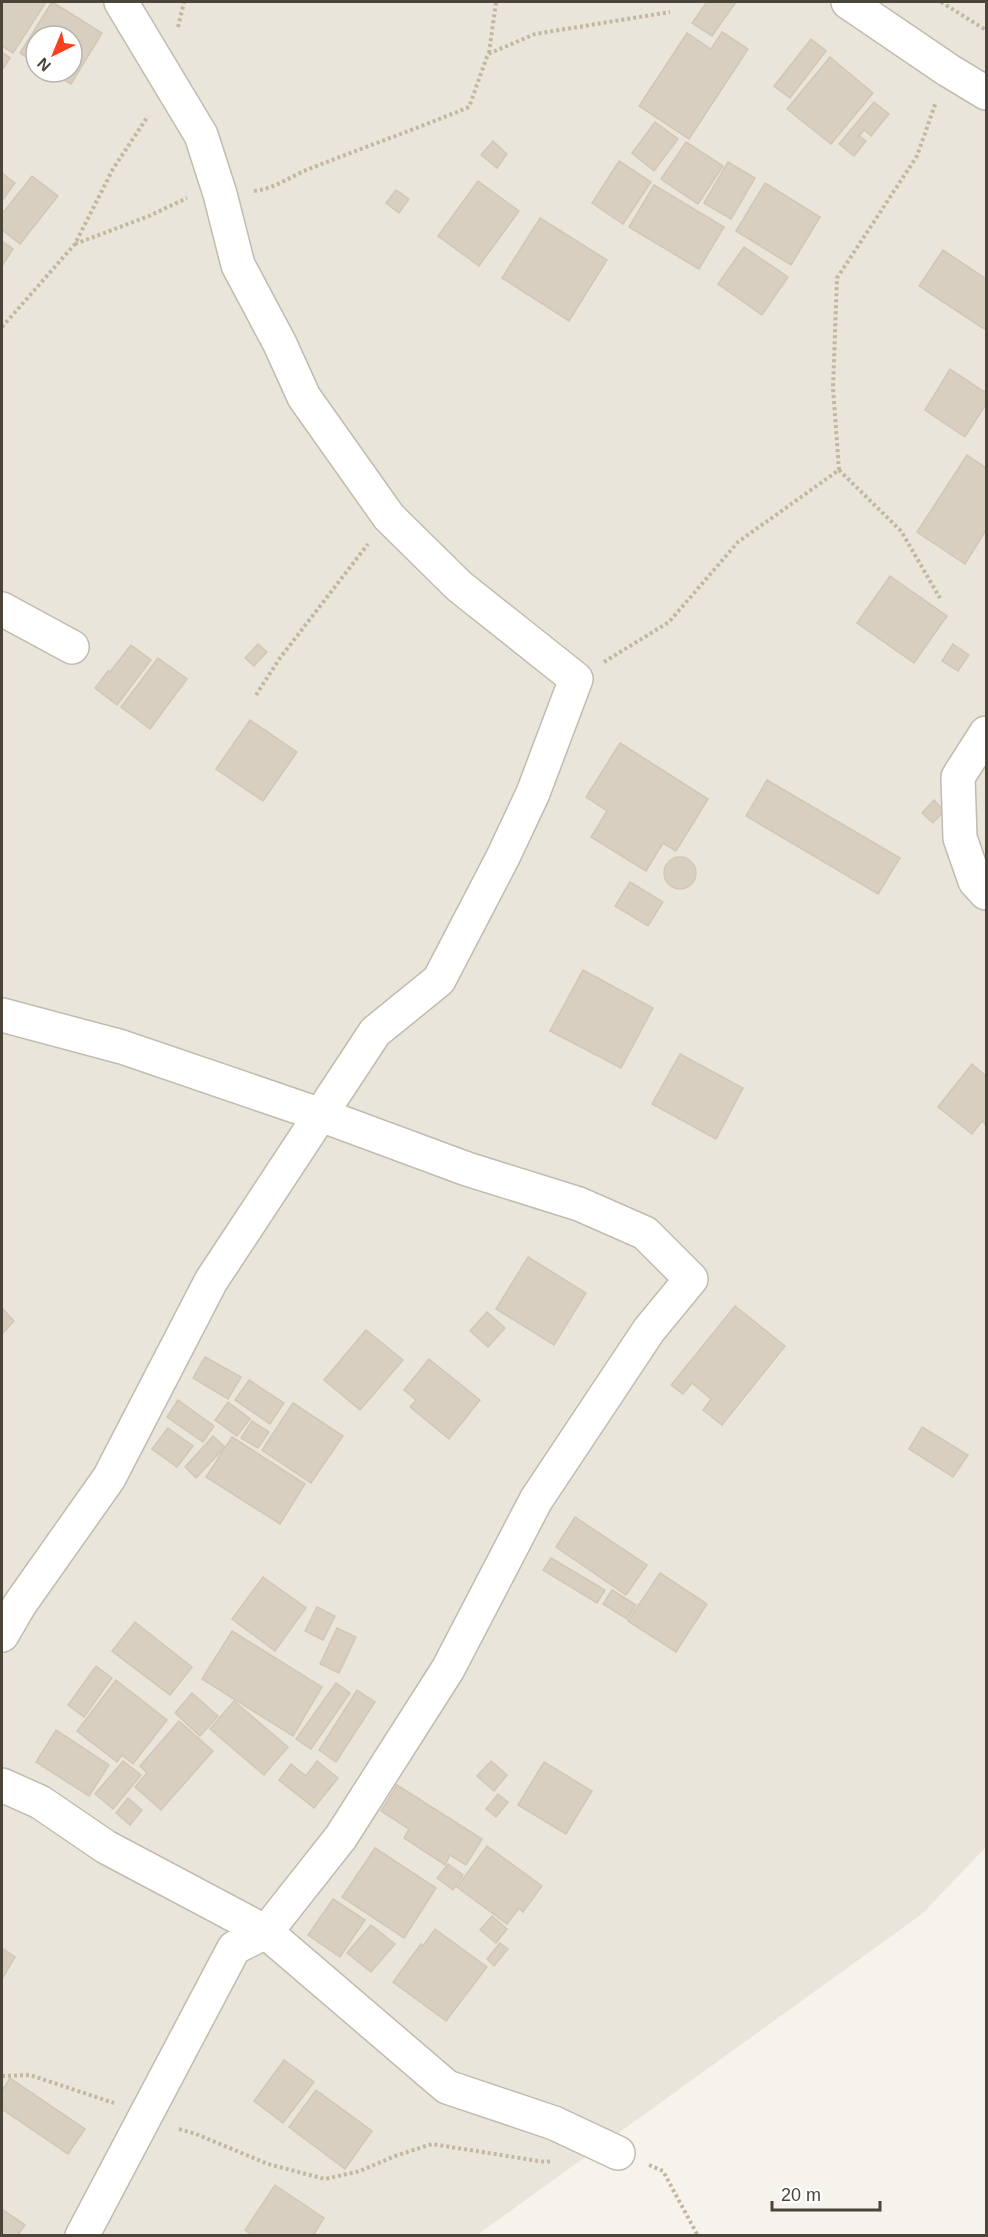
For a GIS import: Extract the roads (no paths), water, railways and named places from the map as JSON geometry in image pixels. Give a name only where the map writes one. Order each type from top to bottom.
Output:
[{"type":"street","points":[[2,1635],[20,1604],[109,1478],[211,1281],[375,1032],[439,980],[503,858],[533,793],[576,679],[459,586],[390,517],[304,397],[280,344],[238,265],[220,194],[201,135],[121,2]]},
{"type":"street","points":[[849,2],[948,70],[987,93]]},
{"type":"street","points":[[2,609],[72,647]]},
{"type":"street","points":[[987,733],[958,777],[960,838],[975,881],[987,894]]},
{"type":"street","points":[[2,1015],[122,1047],[321,1115],[467,1169],[579,1204],[645,1233],[691,1279],[649,1330],[536,1500],[448,1669],[341,1837],[266,1932],[234,1948],[82,2235]]},
{"type":"street","points":[[2,1785],[40,1802],[106,1847],[266,1932],[447,2087],[554,2123],[618,2153]]}]
